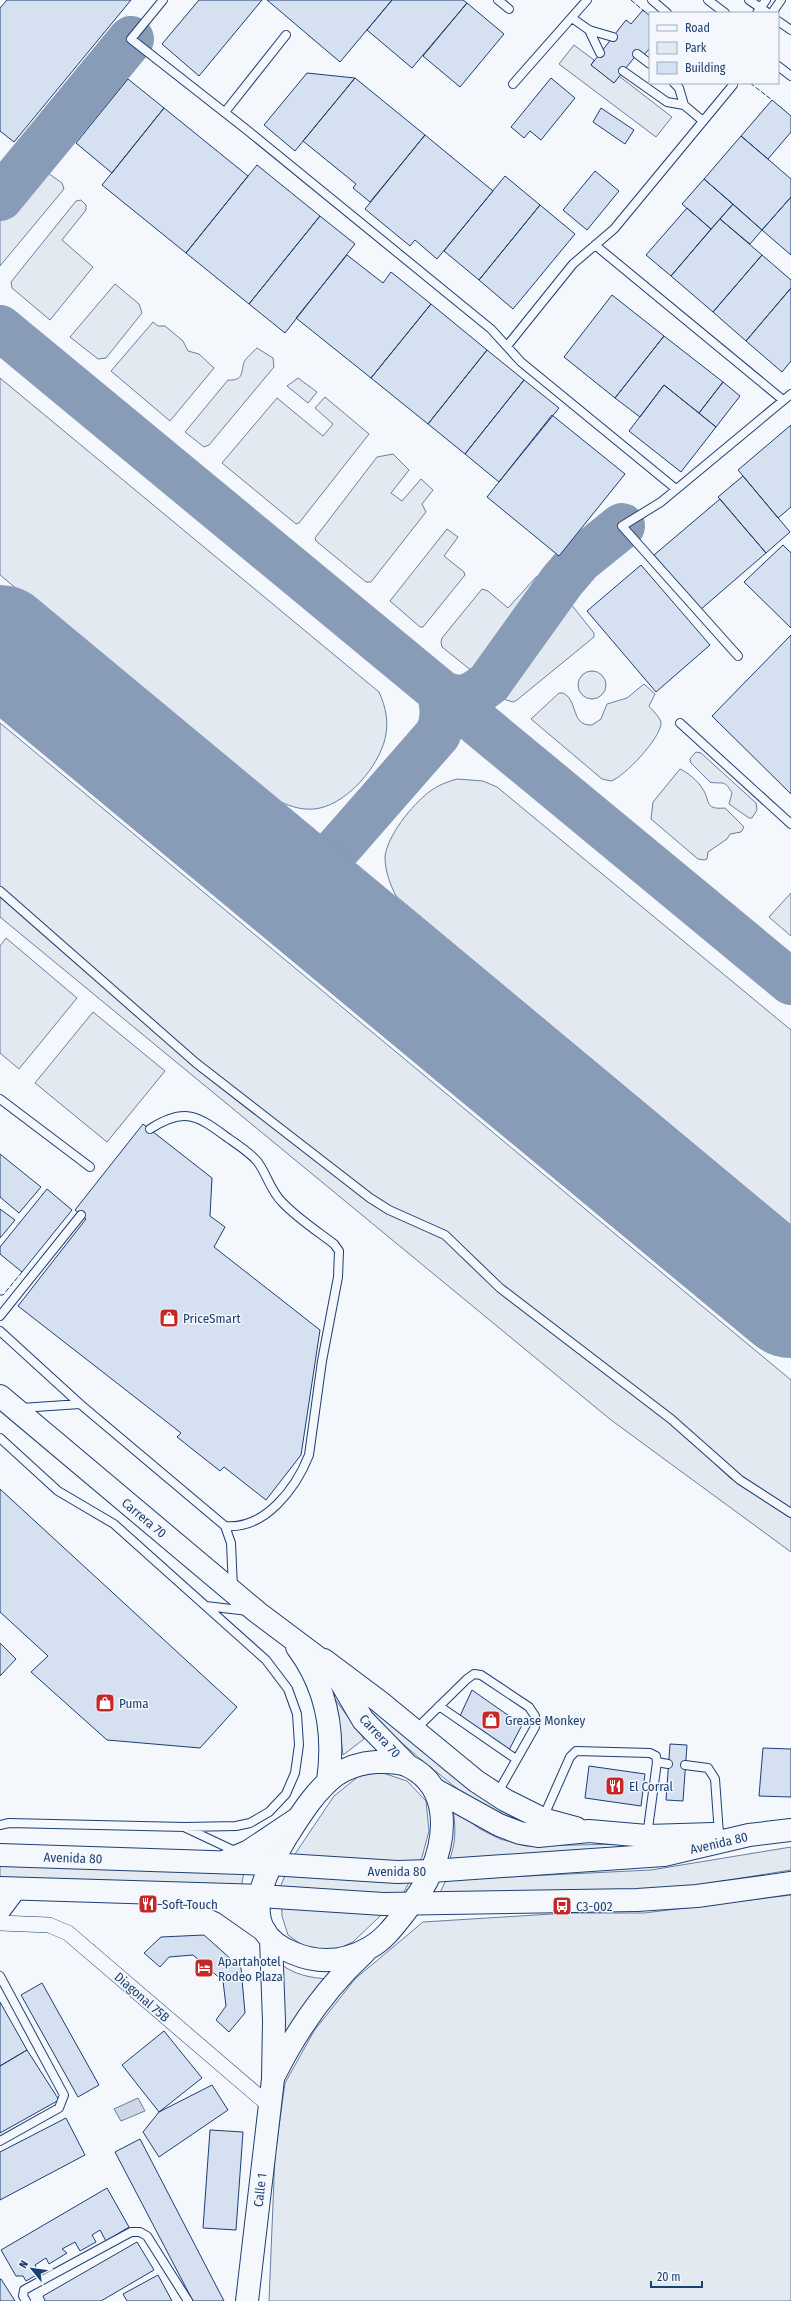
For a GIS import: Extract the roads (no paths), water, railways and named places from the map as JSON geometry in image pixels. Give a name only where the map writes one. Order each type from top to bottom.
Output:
[{"type":"main road","name":"Carrera 70","points":[[7,1403],[257,1612],[290,1638],[324,1660],[340,1678],[363,1720],[407,1765],[421,1774],[434,1789]]},
{"type":"main road","name":"Carrera 70","points":[[290,1638],[310,1665],[323,1694],[331,1734],[332,1754],[328,1781]]},
{"type":"main road","points":[[324,1660],[380,1702],[414,1732],[476,1781],[497,1795],[543,1819],[589,1831],[647,1836],[719,1834],[749,1835]]},
{"type":"main road","points":[[222,1862],[265,1842],[297,1819],[312,1798],[328,1781],[348,1768],[362,1763],[389,1762],[407,1765]]},
{"type":"main road","points":[[434,1789],[484,1818],[520,1833],[538,1836],[589,1831]]},
{"type":"main road","points":[[203,1894],[225,1903],[290,1952],[322,1961],[349,1957],[370,1948],[387,1934],[412,1904],[431,1871],[440,1840],[443,1820],[441,1803],[434,1789]]},
{"type":"main road","name":"Calle 1","points":[[247,2301],[273,2079],[274,2021],[268,1935],[260,1917],[260,1896],[270,1864],[297,1819]]},
{"type":"main road","name":"Avenida 80","points":[[0,1856],[222,1862],[357,1870],[431,1871],[664,1855],[749,1835],[791,1830]]},
{"type":"main road","points":[[0,1909],[7,1889],[260,1896],[348,1903],[412,1904],[637,1900],[697,1896],[791,1883]]},
{"type":"main road","name":"Calle 1","points":[[273,2079],[295,2038],[332,1986],[349,1967],[370,1948]]},
{"type":"street","name":"Diagonal 75B","points":[[0,1923],[50,1925],[68,1933],[270,2106]]},
{"type":"lane","points":[[163,0],[131,39],[225,112],[491,329],[521,362],[676,490]]},
{"type":"lane","points":[[498,0],[509,9]]},
{"type":"lane","points":[[513,84],[587,0]]},
{"type":"lane","points":[[652,0],[666,12]]},
{"type":"lane","points":[[708,0],[724,12]]},
{"type":"lane","points":[[749,0],[758,10],[766,0]]},
{"type":"lane","points":[[773,12],[781,0]]},
{"type":"lane","points":[[572,18],[589,30],[613,37]]},
{"type":"lane","points":[[779,22],[791,30]]},
{"type":"lane","points":[[589,30],[600,53]]},
{"type":"lane","points":[[225,112],[286,34]]},
{"type":"lane","points":[[636,54],[649,63]]},
{"type":"lane","points":[[779,67],[791,76]]},
{"type":"lane","points":[[623,70],[667,102],[684,105],[703,121]]},
{"type":"lane","points":[[675,84],[679,88],[684,105]]},
{"type":"lane","points":[[507,346],[573,264],[614,229],[732,85]]},
{"type":"lane","points":[[595,245],[784,400]]},
{"type":"lane","points":[[738,656],[622,526],[648,511],[676,490],[791,394]]},
{"type":"lane","points":[[680,723],[791,824]]},
{"type":"lane","points":[[0,891],[196,1063],[370,1198],[389,1210],[444,1235],[500,1288],[670,1419],[736,1477],[791,1513]]},
{"type":"lane","points":[[0,1099],[90,1167]]},
{"type":"lane","points":[[0,1331],[80,1404],[225,1526],[238,1528],[276,1506],[287,1495],[304,1468],[309,1455],[322,1362],[338,1277],[338,1251],[334,1244],[282,1203],[271,1190],[258,1162],[250,1154],[204,1120],[188,1115],[169,1119],[150,1129]]},
{"type":"lane","points":[[0,1316],[81,1215]]},
{"type":"lane","points":[[7,1403],[80,1404]]},
{"type":"lane","points":[[0,1438],[58,1491],[114,1524],[266,1660],[288,1689],[297,1714],[299,1745],[295,1774],[286,1794],[269,1812],[250,1823],[236,1826],[184,1827],[9,1823],[0,1825]]},
{"type":"lane","points":[[225,1526],[230,1543],[234,1593]]},
{"type":"lane","points":[[206,1606],[257,1612]]},
{"type":"lane","points":[[414,1732],[439,1706],[474,1674],[481,1675],[529,1707],[535,1716],[535,1727],[497,1795]]},
{"type":"lane","points":[[439,1706],[516,1759]]},
{"type":"lane","points":[[543,1819],[570,1757],[576,1751],[650,1753],[656,1756],[657,1762],[647,1836]]},
{"type":"lane","points":[[657,1762],[668,1764]]},
{"type":"lane","points":[[685,1765],[708,1768],[715,1779],[719,1834]]},
{"type":"lane","points":[[184,1827],[242,1854]]},
{"type":"lane","points":[[0,1976],[64,2094],[59,2108],[0,2141]]},
{"type":"lane","points":[[26,2301],[23,2296],[24,2290],[131,2232],[140,2232],[147,2236],[188,2301]]},
{"type":"place","name":"PriceSmart","points":[[169,1318]]},
{"type":"place","name":"Puma","points":[[105,1703]]},
{"type":"place","name":"Grease Monkey","points":[[491,1720]]},
{"type":"place","name":"El Corral","points":[[615,1786]]},
{"type":"place","name":"Soft Touch","points":[[148,1904]]},
{"type":"place","name":"C3-002","points":[[562,1906]]},
{"type":"place","name":"Apartahotel Rodeo Plaza","points":[[204,1968]]}]
